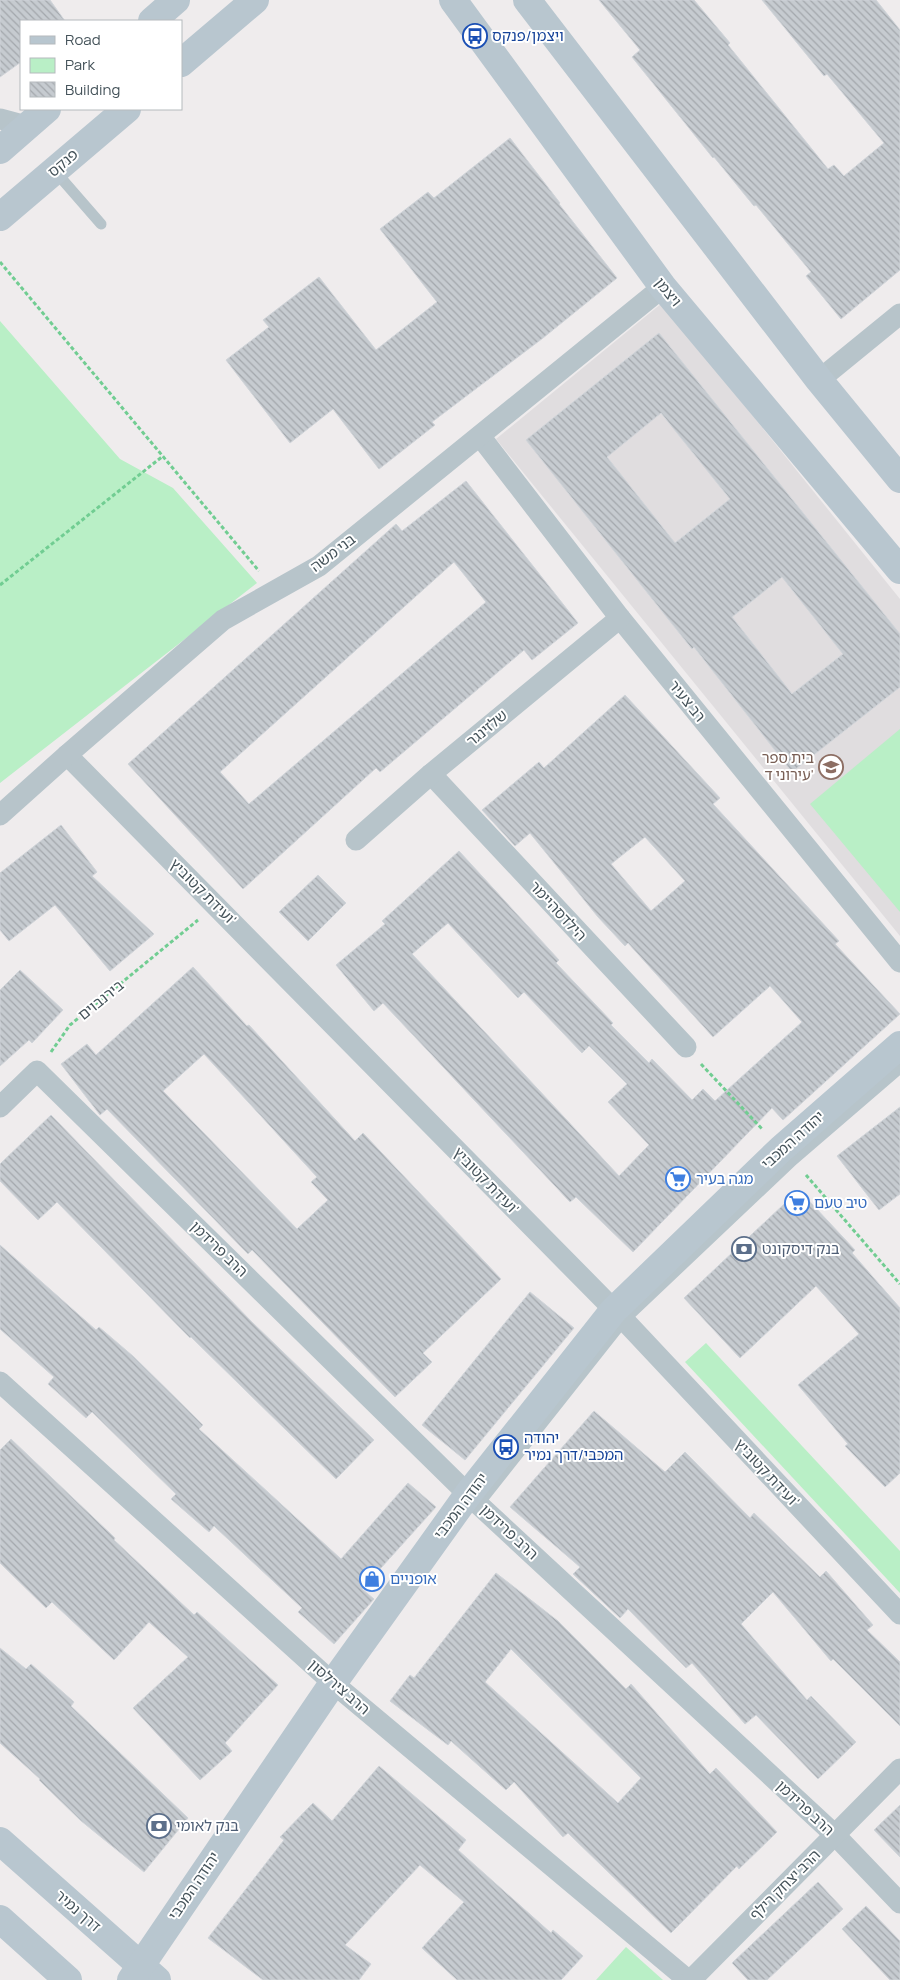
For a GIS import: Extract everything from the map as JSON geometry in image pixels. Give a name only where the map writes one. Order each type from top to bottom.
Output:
[{"type":"street","points":[[153,20],[176,0]]},
{"type":"street","points":[[182,62],[255,0]]},
{"type":"street","name":"ויצמן","points":[[453,0],[663,287],[900,570]]},
{"type":"street","points":[[527,0],[819,380],[900,479]]},
{"type":"street","points":[[0,150],[46,110]]},
{"type":"street","name":"פנקס","points":[[0,217],[126,110]]},
{"type":"street","points":[[0,119],[26,126]]},
{"type":"street","name":"בני משה","points":[[0,815],[223,620],[319,566],[663,287]]},
{"type":"street","points":[[819,380],[900,314]]},
{"type":"street","name":"רב צעיר","points":[[480,436],[620,618],[900,962]]},
{"type":"street","name":"שלזינגר","points":[[356,840],[430,774],[620,618]]},
{"type":"street","name":"ועידת קטוביץ'","points":[[67,755],[618,1315],[900,1614]]},
{"type":"street","name":"הילדסהיימר","points":[[430,774],[686,1048]]},
{"type":"street","name":"יהודה המכבי","points":[[149,1973],[337,1686],[471,1505],[618,1315],[781,1150],[900,1045]]},
{"type":"street","points":[[0,1107],[37,1071]]},
{"type":"street","name":"הרב פרידמן","points":[[37,1071],[471,1505],[835,1835],[900,1903]]},
{"type":"street","name":"הרב צירלסון","points":[[0,1382],[337,1686],[689,1980]]},
{"type":"street","name":"הרב יצחק רילף","points":[[689,1980],[900,1769]]},
{"type":"street","name":"דרך נמיר","points":[[0,1841],[149,1973]]},
{"type":"street","points":[[0,1919],[68,1980]]},
{"type":"lane","points":[[54,170],[101,224]]},
{"type":"lane","name":"יהודה המכבי","points":[[618,1315],[900,1068]]},
{"type":"lane","name":"יהודה המכבי","points":[[337,1686],[366,1656]]},
{"type":"path","points":[[0,262],[276,591]]},
{"type":"path","points":[[0,585],[163,456]]},
{"type":"path","name":"בירנבוים","points":[[37,1071],[70,1025],[215,905]]},
{"type":"shaded area","name":"בית ספר עירוני ד'","points":[[662,303],[900,599],[900,936],[496,439]]},
{"type":"green space","points":[[0,321],[120,459],[173,488],[257,583],[0,783]]},
{"type":"green space","points":[[900,729],[900,912],[810,804]]},
{"type":"green space","points":[[706,1343],[900,1551],[900,1593],[685,1362]]},
{"type":"green space","points":[[626,1947],[663,1980],[596,1980]]},
{"type":"building","points":[[0,0],[50,0],[64,20],[20,20],[20,63],[0,77]]},
{"type":"building","points":[[599,0],[694,0],[828,169],[834,165],[844,176],[884,143],[827,74],[824,76],[762,0],[876,0],[900,30],[900,270],[841,319],[806,276],[811,272],[756,205],[754,206],[713,158],[632,57],[640,50]]},
{"type":"building","points":[[510,138],[617,278],[543,338],[432,422],[435,425],[379,469],[333,409],[290,443],[226,360],[269,327],[263,320],[319,277],[376,350],[437,302],[380,229],[428,192],[434,198]]},
{"type":"building","points":[[659,333],[900,634],[900,687],[792,772],[694,647],[692,649],[526,440]],"holes":[[[661,413],[730,499],[675,543],[607,457]],[[782,577],[843,654],[792,694],[732,617]]]},
{"type":"building","points":[[466,481],[578,623],[532,660],[524,650],[380,772],[376,768],[243,889],[128,764],[396,524],[402,531]],"holes":[[[454,562],[486,602],[249,804],[220,772]]]},
{"type":"building","points":[[625,695],[720,798],[713,804],[839,941],[835,944],[900,1014],[783,1120],[772,1108],[633,1252],[576,1197],[570,1202],[383,1003],[374,1011],[336,965],[385,924],[382,921],[459,851],[559,960],[556,963],[613,1023],[611,1025],[649,1063],[652,1059],[692,1100],[703,1089],[715,1101],[802,1022],[770,986],[713,1037],[628,943],[625,946],[598,917],[530,833],[515,846],[482,810],[539,762],[544,768]],"holes":[[[645,837],[685,881],[651,911],[611,864]],[[448,923],[518,998],[524,992],[582,1053],[589,1046],[627,1084],[608,1102],[649,1145],[619,1176],[412,954]]]},
{"type":"building","points":[[61,825],[97,872],[92,876],[154,934],[110,971],[55,905],[9,941],[0,930],[0,873]]},
{"type":"building","points":[[318,875],[346,903],[308,941],[279,912]]},
{"type":"building","points":[[193,967],[355,1141],[363,1133],[501,1279],[423,1353],[432,1362],[395,1397],[252,1250],[248,1254],[107,1109],[100,1115],[61,1064],[87,1044],[96,1055]],"holes":[[[204,1054],[317,1177],[311,1182],[328,1200],[297,1229],[163,1091]]]},
{"type":"building","points":[[20,970],[63,1010],[32,1043],[29,1040],[0,1066],[0,990]]},
{"type":"building","points":[[900,1107],[900,1194],[879,1210],[837,1156]]},
{"type":"building","points":[[51,1115],[252,1322],[374,1440],[336,1479],[190,1338],[57,1202],[38,1220],[0,1181],[0,1164]]},
{"type":"building","points":[[799,1190],[855,1250],[852,1253],[900,1308],[900,1473],[885,1487],[845,1446],[848,1444],[798,1385],[859,1334],[816,1286],[740,1358],[684,1298]]},
{"type":"building","points":[[0,1245],[96,1330],[99,1327],[134,1357],[203,1425],[199,1429],[341,1559],[408,1483],[436,1507],[362,1589],[374,1599],[334,1644],[298,1612],[302,1608],[214,1526],[209,1532],[171,1499],[176,1494],[92,1412],[86,1418],[48,1384],[54,1377],[0,1329]]},
{"type":"building","points":[[530,1292],[574,1328],[465,1460],[422,1425]]},
{"type":"building","points":[[594,1411],[665,1472],[685,1452],[750,1518],[754,1513],[820,1577],[826,1571],[873,1625],[867,1630],[900,1662],[900,1726],[833,1659],[831,1661],[773,1592],[741,1624],[807,1700],[811,1696],[856,1742],[818,1779],[756,1715],[745,1724],[692,1663],[686,1668],[628,1609],[620,1618],[573,1574],[580,1567],[510,1507]]},
{"type":"building","points":[[11,1439],[194,1615],[197,1612],[278,1685],[225,1743],[232,1751],[200,1780],[133,1708],[188,1657],[149,1622],[114,1660],[52,1602],[46,1608],[0,1563],[0,1450]]},
{"type":"building","points":[[496,1573],[558,1621],[626,1689],[631,1684],[710,1774],[716,1768],[777,1832],[739,1869],[737,1866],[671,1933],[568,1833],[563,1837],[514,1782],[506,1790],[451,1741],[448,1745],[390,1701],[410,1675],[414,1678]],"holes":[[[511,1649],[641,1778],[618,1803],[485,1682]]]},
{"type":"building","points":[[0,1648],[26,1669],[31,1664],[74,1702],[71,1706],[188,1818],[144,1872],[80,1820],[40,1779],[0,1743]]},
{"type":"building","points":[[379,1766],[466,1840],[458,1850],[551,1933],[553,1930],[583,1956],[561,1980],[457,1980],[422,1948],[464,1902],[420,1865],[345,1945],[371,1964],[359,1980],[263,1980],[208,1938],[284,1840],[280,1837],[313,1803],[332,1821]]},
{"type":"building","points":[[900,1805],[900,1857],[874,1830]]},
{"type":"building","points":[[818,1882],[843,1909],[767,1980],[748,1980],[732,1963]]},
{"type":"building","points":[[866,1906],[900,1941],[900,1980],[890,1980],[842,1929]]},
{"type":"place","name":"ויצמן/פנקס","points":[[475,36]]},
{"type":"place","name":"בית ספר עירוני ד'","points":[[831,767]]},
{"type":"place","name":"מגה בעיר","points":[[678,1179]]},
{"type":"place","name":"טיב טעם","points":[[797,1203]]},
{"type":"place","name":"בנק דיסקונט","points":[[744,1249]]},
{"type":"place","name":"יהודה המכבי/דרך נמיר","points":[[506,1447]]},
{"type":"place","name":"אופניים","points":[[372,1579]]},
{"type":"place","name":"בנק לאומי","points":[[159,1826]]}]
